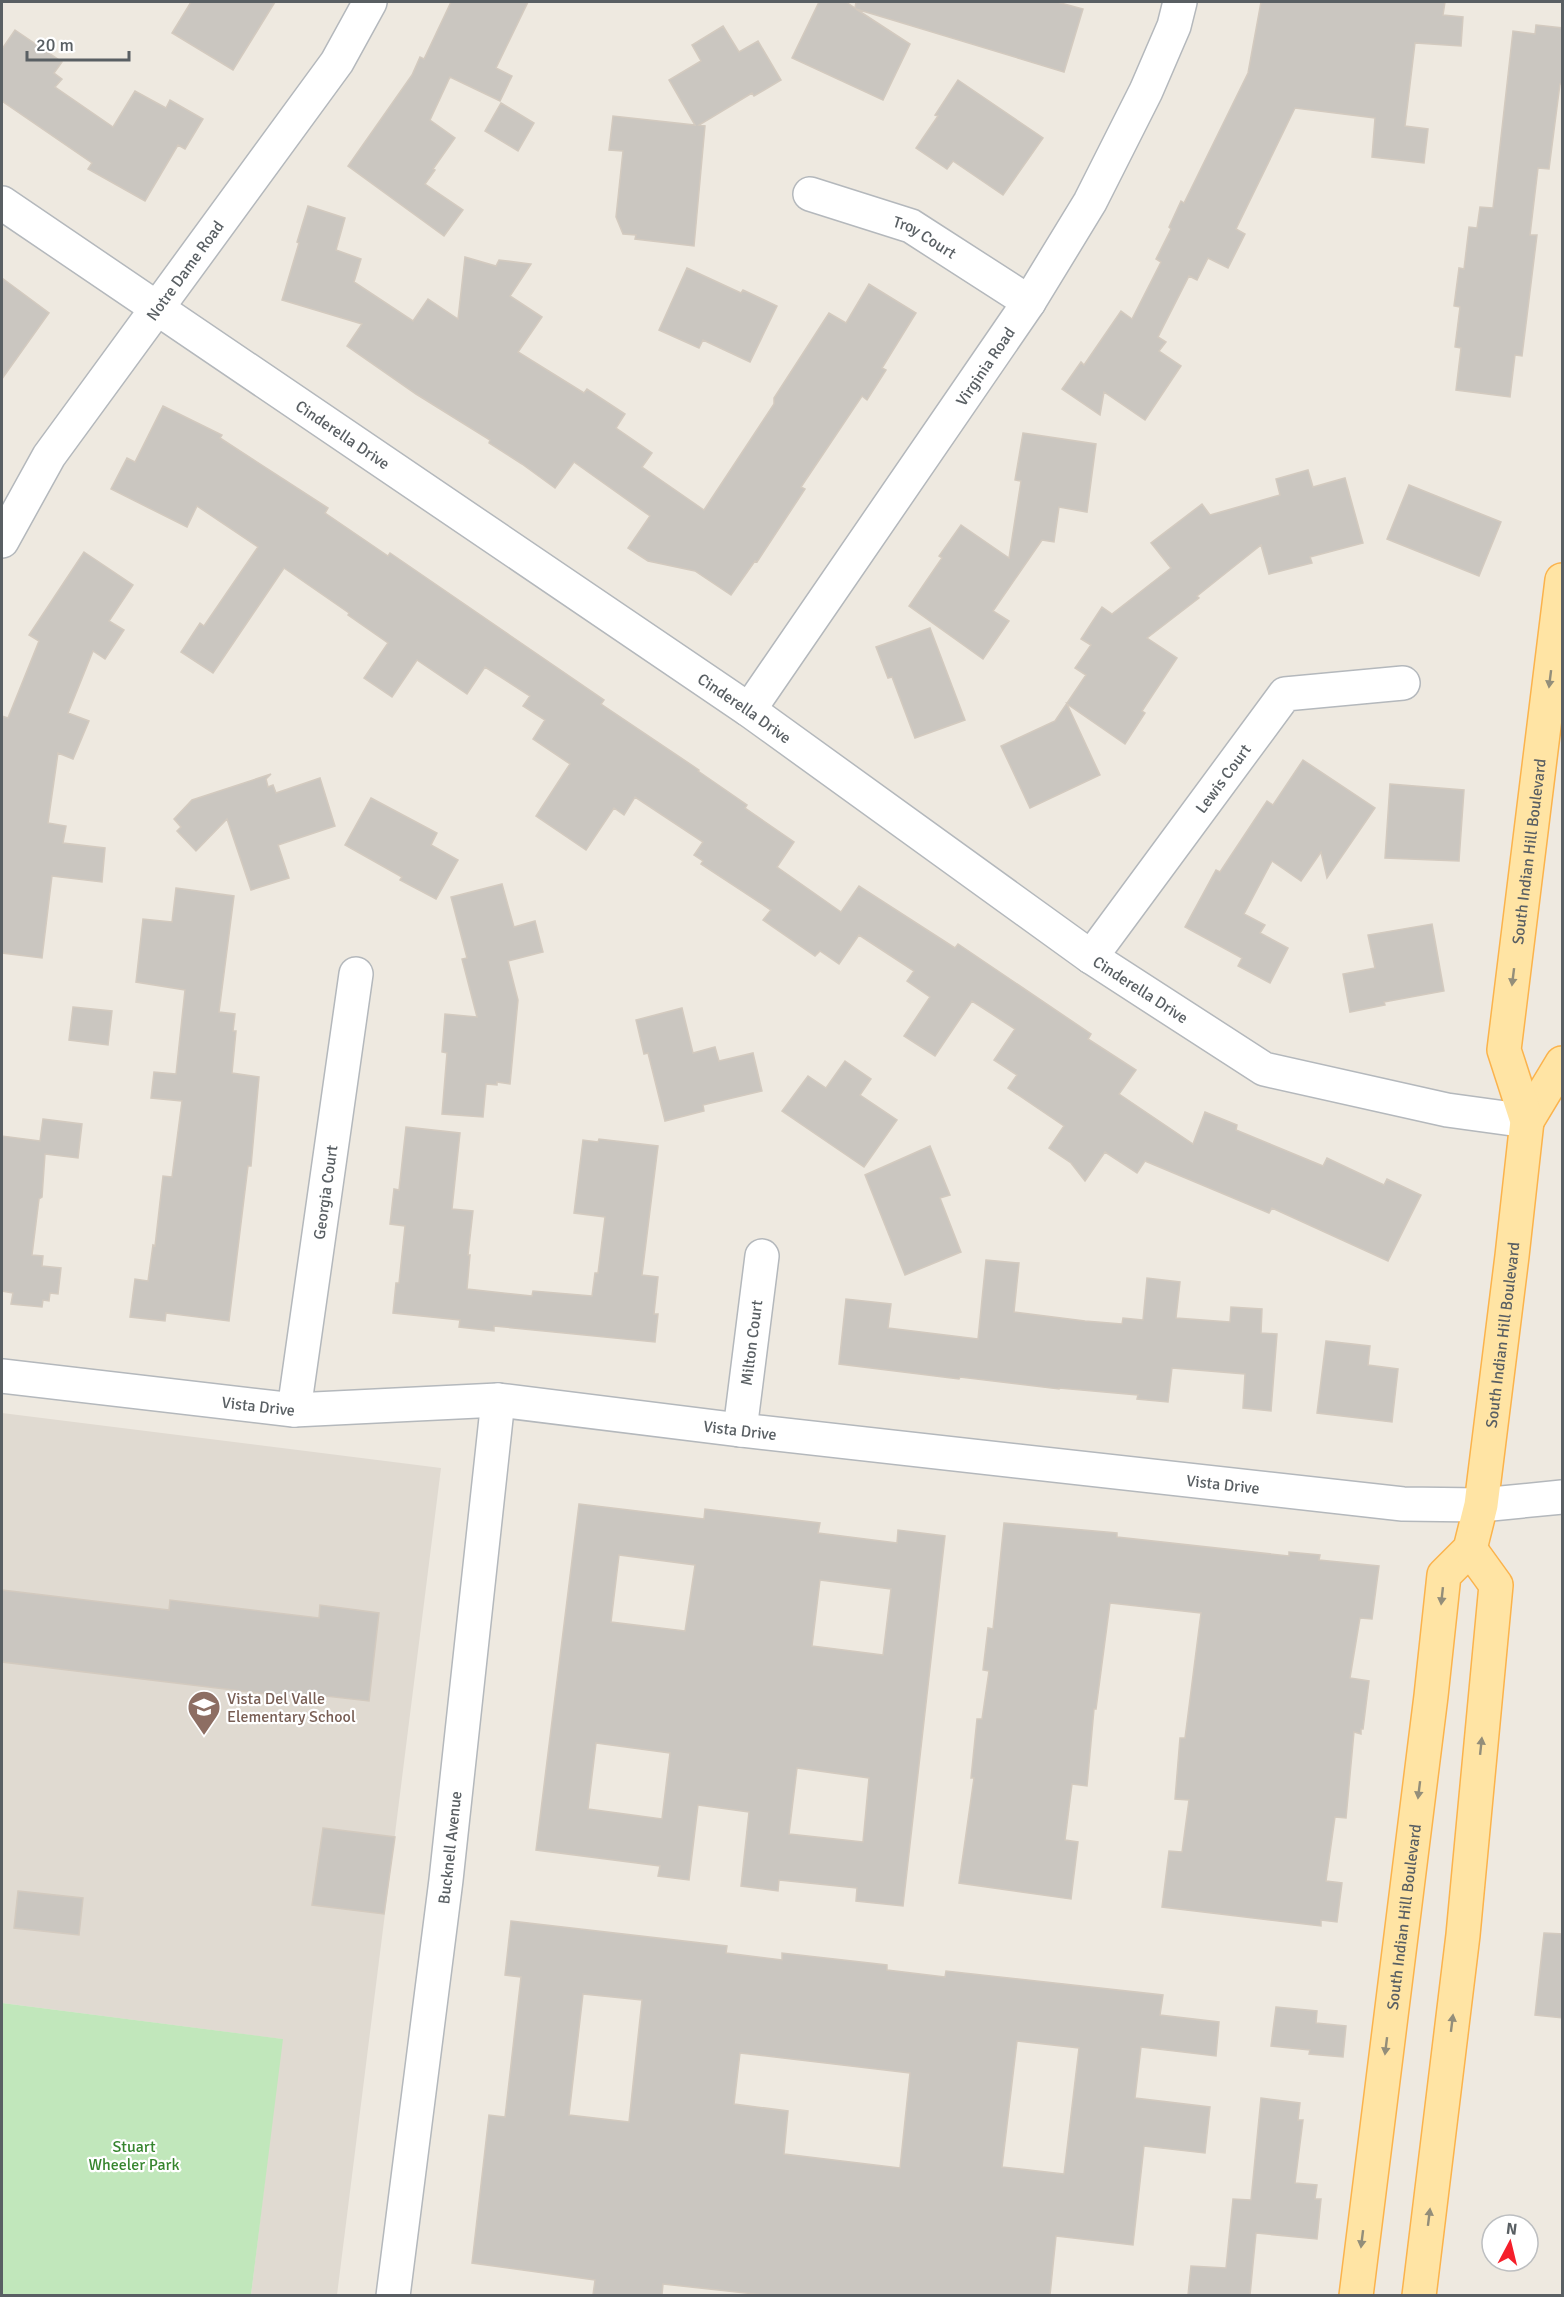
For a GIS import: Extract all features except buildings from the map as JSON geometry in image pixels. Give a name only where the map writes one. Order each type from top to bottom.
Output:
[{"type":"main road","name":"South Indian Hill Boulevard","points":[[1356,2295],[1444,1575],[1470,1549],[1481,1505],[1527,1121],[1504,1050],[1563,580]]},
{"type":"main road","name":"South Indian Hill Boulevard","points":[[1527,1121],[1563,1063]]},
{"type":"main road","points":[[1419,2295],[1463,1935],[1496,1585],[1470,1549]]},
{"type":"street","name":"Notre Dame Road","points":[[2,541],[49,456],[337,62],[370,2]]},
{"type":"street","name":"Virginia Road","points":[[749,710],[1029,302],[1090,202],[1141,101],[1174,26],[1180,2]]},
{"type":"street","name":"Troy Court","points":[[810,194],[911,226],[1029,302]]},
{"type":"street","name":"Cinderella Drive","points":[[2,202],[749,710],[1091,957],[1264,1069],[1447,1110],[1527,1121]]},
{"type":"street","name":"Lewis Court","points":[[1091,957],[1285,694],[1403,683]]},
{"type":"street","name":"Georgia Court","points":[[294,1410],[356,974]]},
{"type":"street","name":"Milton Court","points":[[740,1430],[762,1256]]},
{"type":"street","name":"Vista Drive","points":[[2,1376],[294,1410],[498,1400],[740,1430],[1403,1504],[1481,1505],[1563,1497]]},
{"type":"street","name":"Bucknell Avenue","points":[[393,2295],[446,1880],[498,1400]]},
{"type":"shaded area","name":"Vista Del Valle Elementary School","points":[[2,1413],[441,1468],[337,2295],[251,2295],[282,2039],[2,2003]]},
{"type":"green space","name":"Stuart Wheeler Park","points":[[2,2003],[283,2039],[251,2295],[2,2295]]},
{"type":"place","name":"Vista Del Valle Elementary School","points":[[204,1736]]}]
